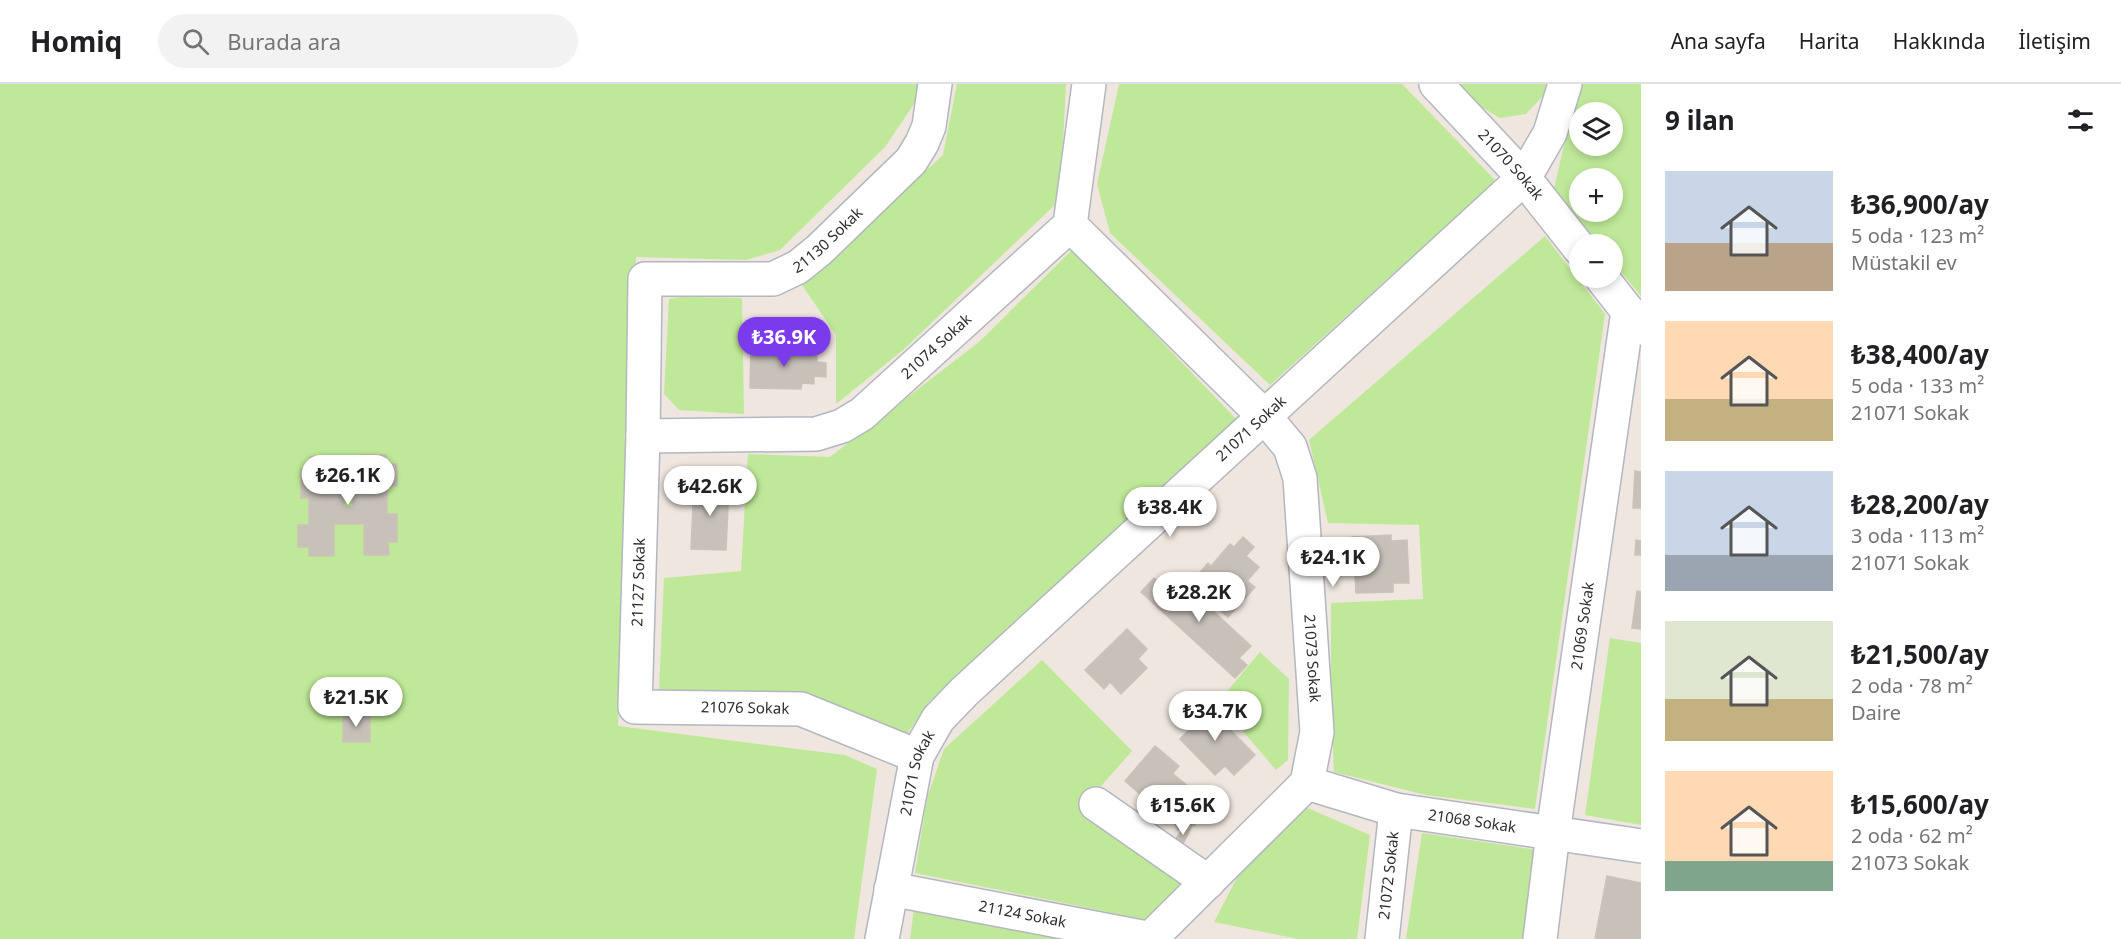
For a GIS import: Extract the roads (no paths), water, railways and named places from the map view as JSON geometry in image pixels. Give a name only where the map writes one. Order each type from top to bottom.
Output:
[{"type":"street","name":"21130 Sokak","points":[[645,279],[773,279],[798,267],[819,250],[911,161],[929,126],[935,84]]},
{"type":"street","points":[[1070,225],[1089,84]]},
{"type":"street","name":"21070 Sokak","points":[[1436,84],[1524,178],[1569,235]]},
{"type":"street","name":"21071 Sokak","points":[[882,939],[917,756],[938,719],[964,692],[1524,178],[1551,133],[1565,84]]},
{"type":"street","name":"21073 Sokak","points":[[1070,225],[1265,417],[1290,447],[1300,478],[1317,732],[1307,783]]},
{"type":"street","name":"21074 Sokak","points":[[643,436],[816,434],[842,426],[862,414],[1070,225]]},
{"type":"street","name":"21127 Sokak","points":[[635,707],[645,279]]},
{"type":"street","points":[[1610,288],[1635,319]]},
{"type":"street","name":"21069 Sokak","points":[[1540,939],[1553,833],[1635,319]]},
{"type":"street","name":"21076 Sokak","points":[[635,707],[801,709],[917,756]]},
{"type":"street","points":[[1151,939],[1307,783]]},
{"type":"street","name":"21068 Sokak","points":[[1307,783],[1396,810],[1641,846]]},
{"type":"street","points":[[1096,804],[1208,882]]},
{"type":"street","name":"21072 Sokak","points":[[1382,939],[1396,810]]},
{"type":"street","name":"21124 Sokak","points":[[891,889],[1151,939]]}]
